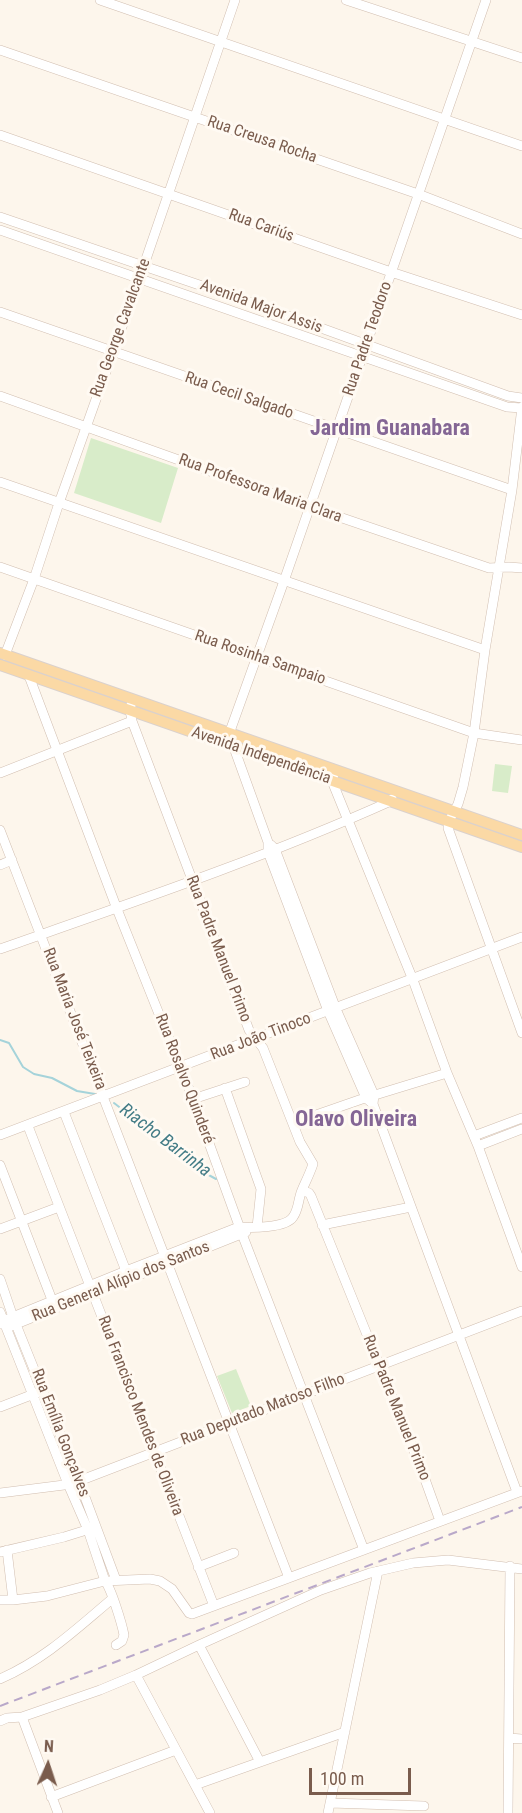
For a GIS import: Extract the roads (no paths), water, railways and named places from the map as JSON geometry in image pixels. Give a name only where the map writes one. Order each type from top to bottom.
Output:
[{"type":"main road","name":"Avenida Independência","points":[[2,658],[29,676],[233,746],[333,775]]},
{"type":"main road","name":"Avenida Independência","points":[[2,658],[131,710],[229,734],[393,796],[452,816],[522,835]]},
{"type":"main road","name":"Avenida Independência","points":[[452,816],[522,847]]},
{"type":"street","points":[[100,0],[522,146]]},
{"type":"street","name":"Rua George Cavalcante","points":[[2,658],[34,579],[235,0]]},
{"type":"street","points":[[346,0],[522,58]]},
{"type":"street","name":"Rua Padre Teodoro","points":[[229,734],[486,0]]},
{"type":"street","name":"Rua Creusa Rocha","points":[[0,50],[417,194],[522,234]]},
{"type":"street","name":"Rua Cariús","points":[[0,135],[391,272],[522,315]]},
{"type":"street","name":"Avenida Major Assis","points":[[0,217],[255,304],[508,396],[522,398]]},
{"type":"street","points":[[30,241],[35,228]]},
{"type":"street","name":"Avenida Major Assis","points":[[0,230],[507,407],[522,408]]},
{"type":"street","points":[[250,316],[255,304]]},
{"type":"street","name":"Rua Cecil Salgado","points":[[0,312],[512,489]]},
{"type":"street","name":"Rua Professora Maria Clara","points":[[0,396],[310,507],[489,568],[522,568]]},
{"type":"street","points":[[522,408],[519,459],[485,650],[474,733],[463,787],[448,831],[522,1033]]},
{"type":"street","points":[[0,482],[485,650]]},
{"type":"street","name":"Rua Rosinha Sampaio","points":[[0,567],[474,733],[522,740]]},
{"type":"street","name":"Rua Rosalvo Quinderé","points":[[29,676],[117,909],[247,1229],[304,1393],[364,1551]]},
{"type":"street","points":[[0,773],[57,750],[131,710]]},
{"type":"street","name":"Rua Padre Manuel Primo","points":[[131,710],[249,1030],[263,1048],[303,1149],[313,1164],[302,1190],[311,1196],[440,1521]]},
{"type":"street","points":[[0,1600],[47,1596],[110,1582],[150,1579],[160,1581],[172,1589],[191,1614],[520,1492],[458,1335],[371,1099],[332,1010],[229,734]]},
{"type":"street","points":[[333,775],[348,820],[414,980],[447,1073],[478,1146],[522,1267]]},
{"type":"street","points":[[1,946],[117,909],[270,847],[348,820],[393,796]]},
{"type":"street","name":"Rua Maria José Teixeira","points":[[0,830],[289,1578]]},
{"type":"street","points":[[0,865],[12,860]]},
{"type":"street","name":"Rua João Tinoco","points":[[0,1135],[522,938]]},
{"type":"street","points":[[293,1123],[447,1073]]},
{"type":"street","points":[[193,1099],[245,1082]]},
{"type":"street","points":[[225,1088],[260,1185],[261,1194],[247,1229]]},
{"type":"street","points":[[64,1112],[126,1271]]},
{"type":"street","points":[[474,1136],[522,1118]]},
{"type":"street","name":"Rua Francisco Mendes de Oliveira","points":[[28,1126],[213,1606]]},
{"type":"street","points":[[478,1146],[522,1129]]},
{"type":"street","points":[[0,1165],[52,1300]]},
{"type":"street","name":"Rua General Alípio dos Santos","points":[[2,1323],[15,1320],[247,1229],[292,1220],[302,1190]]},
{"type":"street","points":[[0,1229],[59,1207]]},
{"type":"street","points":[[322,1225],[411,1207]]},
{"type":"street","name":"Rua General Alípio dos Santos","points":[[15,1320],[52,1300],[91,1290],[126,1271],[165,1260]]},
{"type":"street","name":"Rua Emília Gonçalves","points":[[0,1280],[79,1480],[124,1635],[122,1641],[116,1645]]},
{"type":"street","name":"Rua Deputado Matoso Filho","points":[[0,1493],[68,1484],[522,1311]]},
{"type":"street","name":"Rua Emília Gonçalves","points":[[2,1323],[68,1484],[92,1528]]},
{"type":"street","points":[[0,1407],[44,1390]]},
{"type":"street","points":[[48,1433],[59,1429]]},
{"type":"street","points":[[13,1600],[4,1551],[92,1528]]},
{"type":"street","points":[[198,1567],[234,1553]]},
{"type":"street","points":[[0,1720],[22,1717],[100,1690],[330,1586],[378,1571],[413,1563],[448,1560],[522,1569]]},
{"type":"street","points":[[508,1813],[510,1566]]},
{"type":"street","points":[[378,1571],[329,1808],[424,1806]]},
{"type":"street","points":[[0,1679],[39,1659],[112,1599]]},
{"type":"street","points":[[199,1645],[260,1762]]},
{"type":"street","points":[[136,1675],[210,1813]]},
{"type":"street","points":[[22,1717],[58,1813]]},
{"type":"street","points":[[195,1785],[345,1732]]},
{"type":"street","points":[[509,1738],[522,1739]]},
{"type":"street","points":[[51,1797],[176,1750]]},
{"type":"waterway","name":"Riacho Barrinha","points":[[0,1040],[9,1043],[23,1067],[34,1074],[52,1078],[77,1091],[95,1094]]},
{"type":"waterway","name":"Riacho Barrinha","points":[[114,1103],[216,1179]]},
{"type":"railway","points":[[0,1706],[522,1507]]},
{"type":"district","name":"Jardim Guanabara","points":[[390,429]]},
{"type":"district","name":"Olavo Oliveira","points":[[356,1120]]}]
